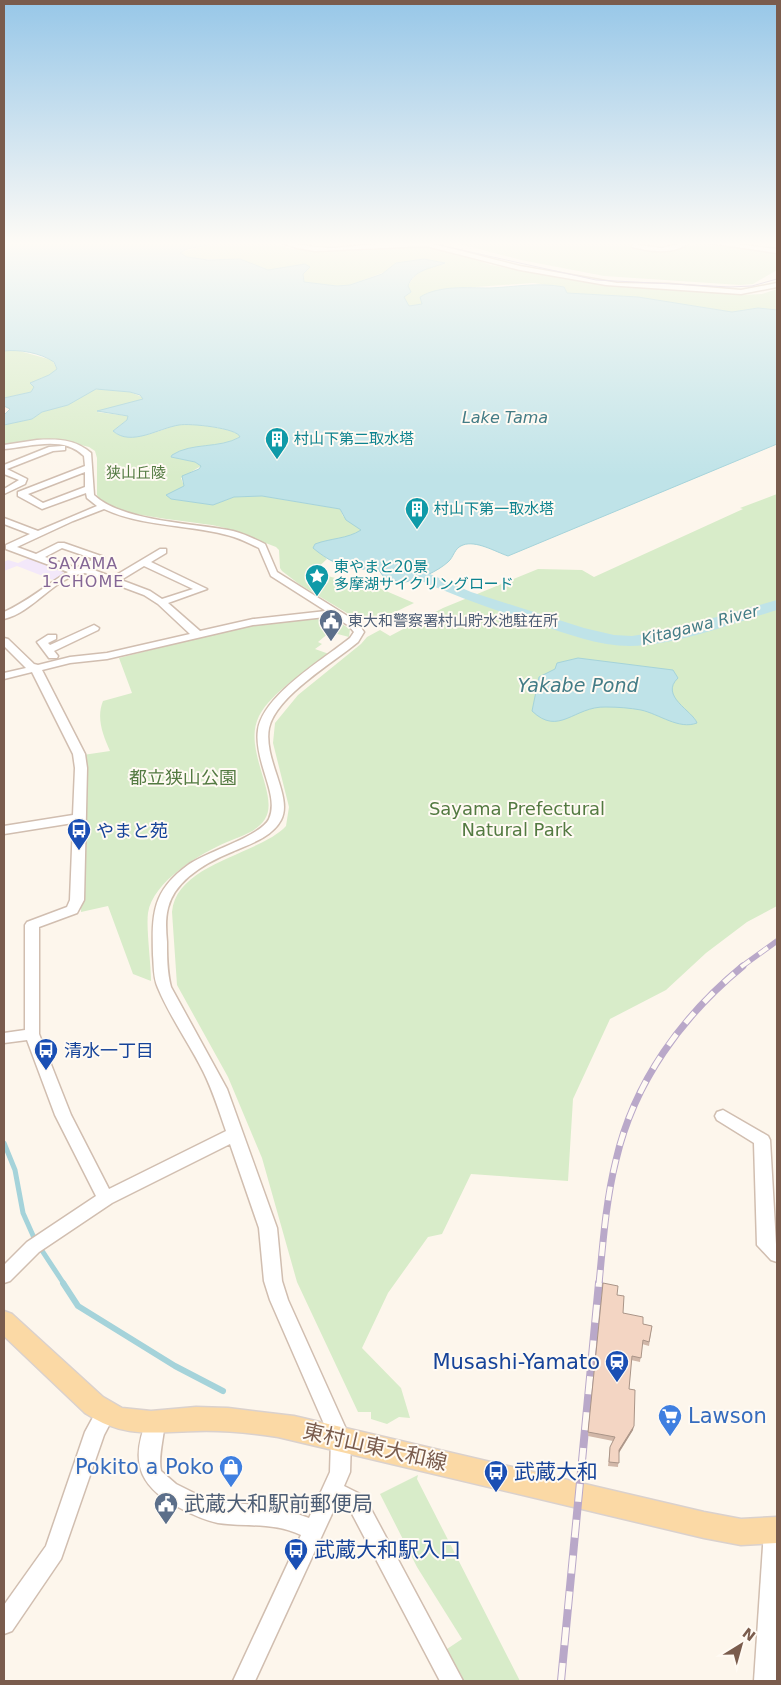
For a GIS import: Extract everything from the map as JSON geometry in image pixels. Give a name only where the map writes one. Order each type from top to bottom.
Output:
[{"type":"main road","name":"東村山東大和線","points":[[4,1322],[105,1414],[137,1424],[212,1418],[275,1424],[314,1431],[341,1440],[741,1532],[775,1543]]},
{"type":"street","points":[[8,449],[64,442],[80,448],[89,461],[89,489],[92,501],[103,507],[131,516],[231,533],[253,542],[265,549],[268,565],[274,574],[335,612],[356,627],[358,634],[279,702],[270,712],[264,726],[263,747],[278,804],[275,820],[263,833],[211,856],[190,871],[171,888],[161,905],[160,932],[164,987],[213,1075],[268,1228],[273,1280],[279,1300],[341,1440],[340,1472],[332,1492],[244,1681]]},
{"type":"street","points":[[4,470],[52,449],[69,447],[89,461]]},
{"type":"street","points":[[89,461],[21,494],[42,506],[89,489]]},
{"type":"street","points":[[4,470],[22,479],[22,482],[4,492]]},
{"type":"street","points":[[103,507],[36,533],[9,547],[37,558],[138,588],[161,602],[198,635]]},
{"type":"street","points":[[4,521],[36,533]]},
{"type":"street","points":[[4,616],[26,606],[46,589],[101,559],[61,545],[37,558]]},
{"type":"street","points":[[115,580],[163,551]]},
{"type":"street","points":[[144,564],[202,589],[161,602]]},
{"type":"street","points":[[4,676],[57,662],[107,656],[254,622],[335,612]]},
{"type":"street","points":[[48,650],[94,628]]},
{"type":"street","points":[[52,637],[42,642],[57,662]]},
{"type":"street","points":[[4,641],[34,668],[79,754],[81,768],[77,900],[72,910],[32,926],[32,1034],[63,1115],[106,1198]]},
{"type":"street","points":[[4,830],[79,818]]},
{"type":"street","points":[[4,1038],[32,1034]]},
{"type":"street","points":[[723,1116],[762,1140],[766,1245],[777,1255]]},
{"type":"street","points":[[4,1276],[39,1242],[106,1198],[235,1134]]},
{"type":"street","points":[[4,1623],[54,1552],[94,1432],[105,1414]]},
{"type":"street","points":[[156,1422],[150,1451],[152,1475],[164,1488],[210,1511],[248,1516],[270,1516],[292,1520],[314,1531]]},
{"type":"street","points":[[332,1492],[345,1496],[357,1503],[452,1681]]},
{"type":"street","points":[[765,1681],[775,1543]]},
{"type":"shaded area","points":[[29,558],[66,571],[66,573],[53,580],[17,566],[4,571],[4,562],[8,560],[18,563]]},
{"type":"green space","points":[[16,350],[52,360],[57,369],[35,382],[32,385],[34,387],[31,392],[4,398],[4,351]]},
{"type":"green space","name":"狭山丘陵","points":[[92,390],[130,392],[142,397],[142,400],[136,402],[97,412],[128,416],[127,420],[113,431],[120,435],[127,437],[144,436],[177,425],[191,424],[229,430],[241,436],[225,444],[188,449],[172,457],[195,462],[201,466],[181,478],[184,486],[171,499],[213,505],[234,497],[262,496],[340,509],[343,516],[362,530],[347,537],[315,544],[314,548],[327,559],[313,572],[361,585],[365,582],[414,603],[393,613],[371,620],[357,619],[299,584],[282,571],[280,568],[279,550],[276,547],[225,528],[136,514],[105,503],[97,495],[97,458],[95,451],[89,447],[61,440],[4,445],[4,425],[32,419],[42,412],[68,405]]},
{"type":"green space","name":"Sayama Prefectural Natural Park","points":[[777,494],[777,906],[747,922],[706,953],[666,990],[610,1019],[573,1099],[568,1181],[471,1174],[442,1234],[428,1237],[388,1293],[362,1348],[401,1388],[410,1418],[399,1417],[387,1424],[371,1419],[371,1412],[358,1412],[297,1282],[262,1158],[228,1077],[177,985],[172,912],[177,895],[188,882],[203,871],[274,836],[286,826],[289,807],[273,743],[275,723],[298,695],[367,637],[380,630],[390,636],[443,608],[538,569],[582,570],[594,577],[743,509],[740,508]]},
{"type":"green space","name":"都立狭山公園","points":[[331,617],[350,629],[349,637],[330,632],[318,642],[322,644],[315,649],[329,654],[281,690],[259,716],[255,729],[255,743],[268,798],[268,809],[265,819],[258,827],[243,836],[204,853],[168,879],[152,901],[148,913],[151,981],[133,974],[108,906],[81,912],[85,763],[83,755],[110,751],[100,720],[103,701],[132,693],[119,658],[254,624]]},
{"type":"green space","points":[[418,1475],[417,1479],[520,1681],[462,1681],[444,1651],[462,1639],[417,1567],[380,1494]]},
{"type":"water","name":"Lake Tama","points":[[4,320],[777,320],[777,444],[508,556],[480,545],[463,545],[458,548],[448,562],[434,572],[403,582],[383,576],[376,566],[354,569],[341,565],[323,556],[313,548],[315,544],[350,535],[361,530],[346,520],[340,509],[262,496],[234,497],[213,505],[171,499],[166,495],[184,486],[182,476],[199,469],[201,466],[195,462],[171,457],[172,455],[188,448],[223,443],[240,437],[231,431],[212,427],[179,425],[137,437],[128,437],[113,431],[127,420],[128,416],[97,411],[143,399],[140,395],[130,392],[96,389],[68,405],[42,412],[32,419],[4,425],[4,415],[10,409],[4,406],[4,398],[31,392],[34,387],[30,383],[49,375],[57,369],[54,362],[43,356],[23,351],[4,351]]},
{"type":"water","name":"Yakabe Pond","points":[[578,658],[673,670],[678,678],[673,685],[672,691],[679,703],[697,723],[690,725],[676,723],[648,712],[628,708],[595,708],[559,721],[550,721],[532,711],[539,677],[555,669],[557,663]]},
{"type":"building","points":[[603,1283],[618,1286],[617,1295],[624,1296],[623,1313],[643,1317],[643,1324],[652,1326],[649,1342],[643,1340],[641,1358],[632,1356],[629,1389],[635,1390],[634,1426],[619,1450],[619,1463],[609,1462],[610,1447],[615,1437],[588,1432]]},
{"type":"waterway","name":"Kitagawa River","points":[[423,576],[465,595],[579,632],[614,640],[632,641],[672,635],[777,605]]},
{"type":"waterway","points":[[4,1143],[15,1170],[23,1213],[35,1240]]},
{"type":"waterway","points":[[39,1246],[64,1284]]},
{"type":"waterway","points":[[63,1283],[78,1306],[175,1366],[223,1391]]},
{"type":"railway","points":[[741,967],[777,941]]},
{"type":"railway","points":[[599,1284],[610,1190],[624,1131],[635,1104],[663,1052],[700,1006],[743,966]]},
{"type":"railway","points":[[561,1681],[599,1283]]},
{"type":"place","name":"村山下第二取水塔","points":[[277,460]]},
{"type":"place","name":"村山下第一取水塔","points":[[417,530]]},
{"type":"place","name":"東やまと20景 多摩湖サイクリングロード","points":[[317,597]]},
{"type":"place","name":"東大和警察署村山貯水池駐在所","points":[[331,642]]},
{"type":"place","name":"やまと苑","points":[[79,851]]},
{"type":"place","name":"清水一丁目","points":[[46,1071]]},
{"type":"place","name":"Musashi-Yamato","points":[[617,1383]]},
{"type":"place","name":"Lawson","points":[[670,1437]]},
{"type":"place","name":"Pokito a Poko","points":[[231,1488]]},
{"type":"place","name":"武蔵大和","points":[[496,1493]]},
{"type":"place","name":"武蔵大和駅前郵便局","points":[[166,1525]]},
{"type":"place","name":"武蔵大和駅入口","points":[[296,1571]]},
{"type":"district","name":"SAYAMA 1-CHOME","points":[[83,572]]}]
